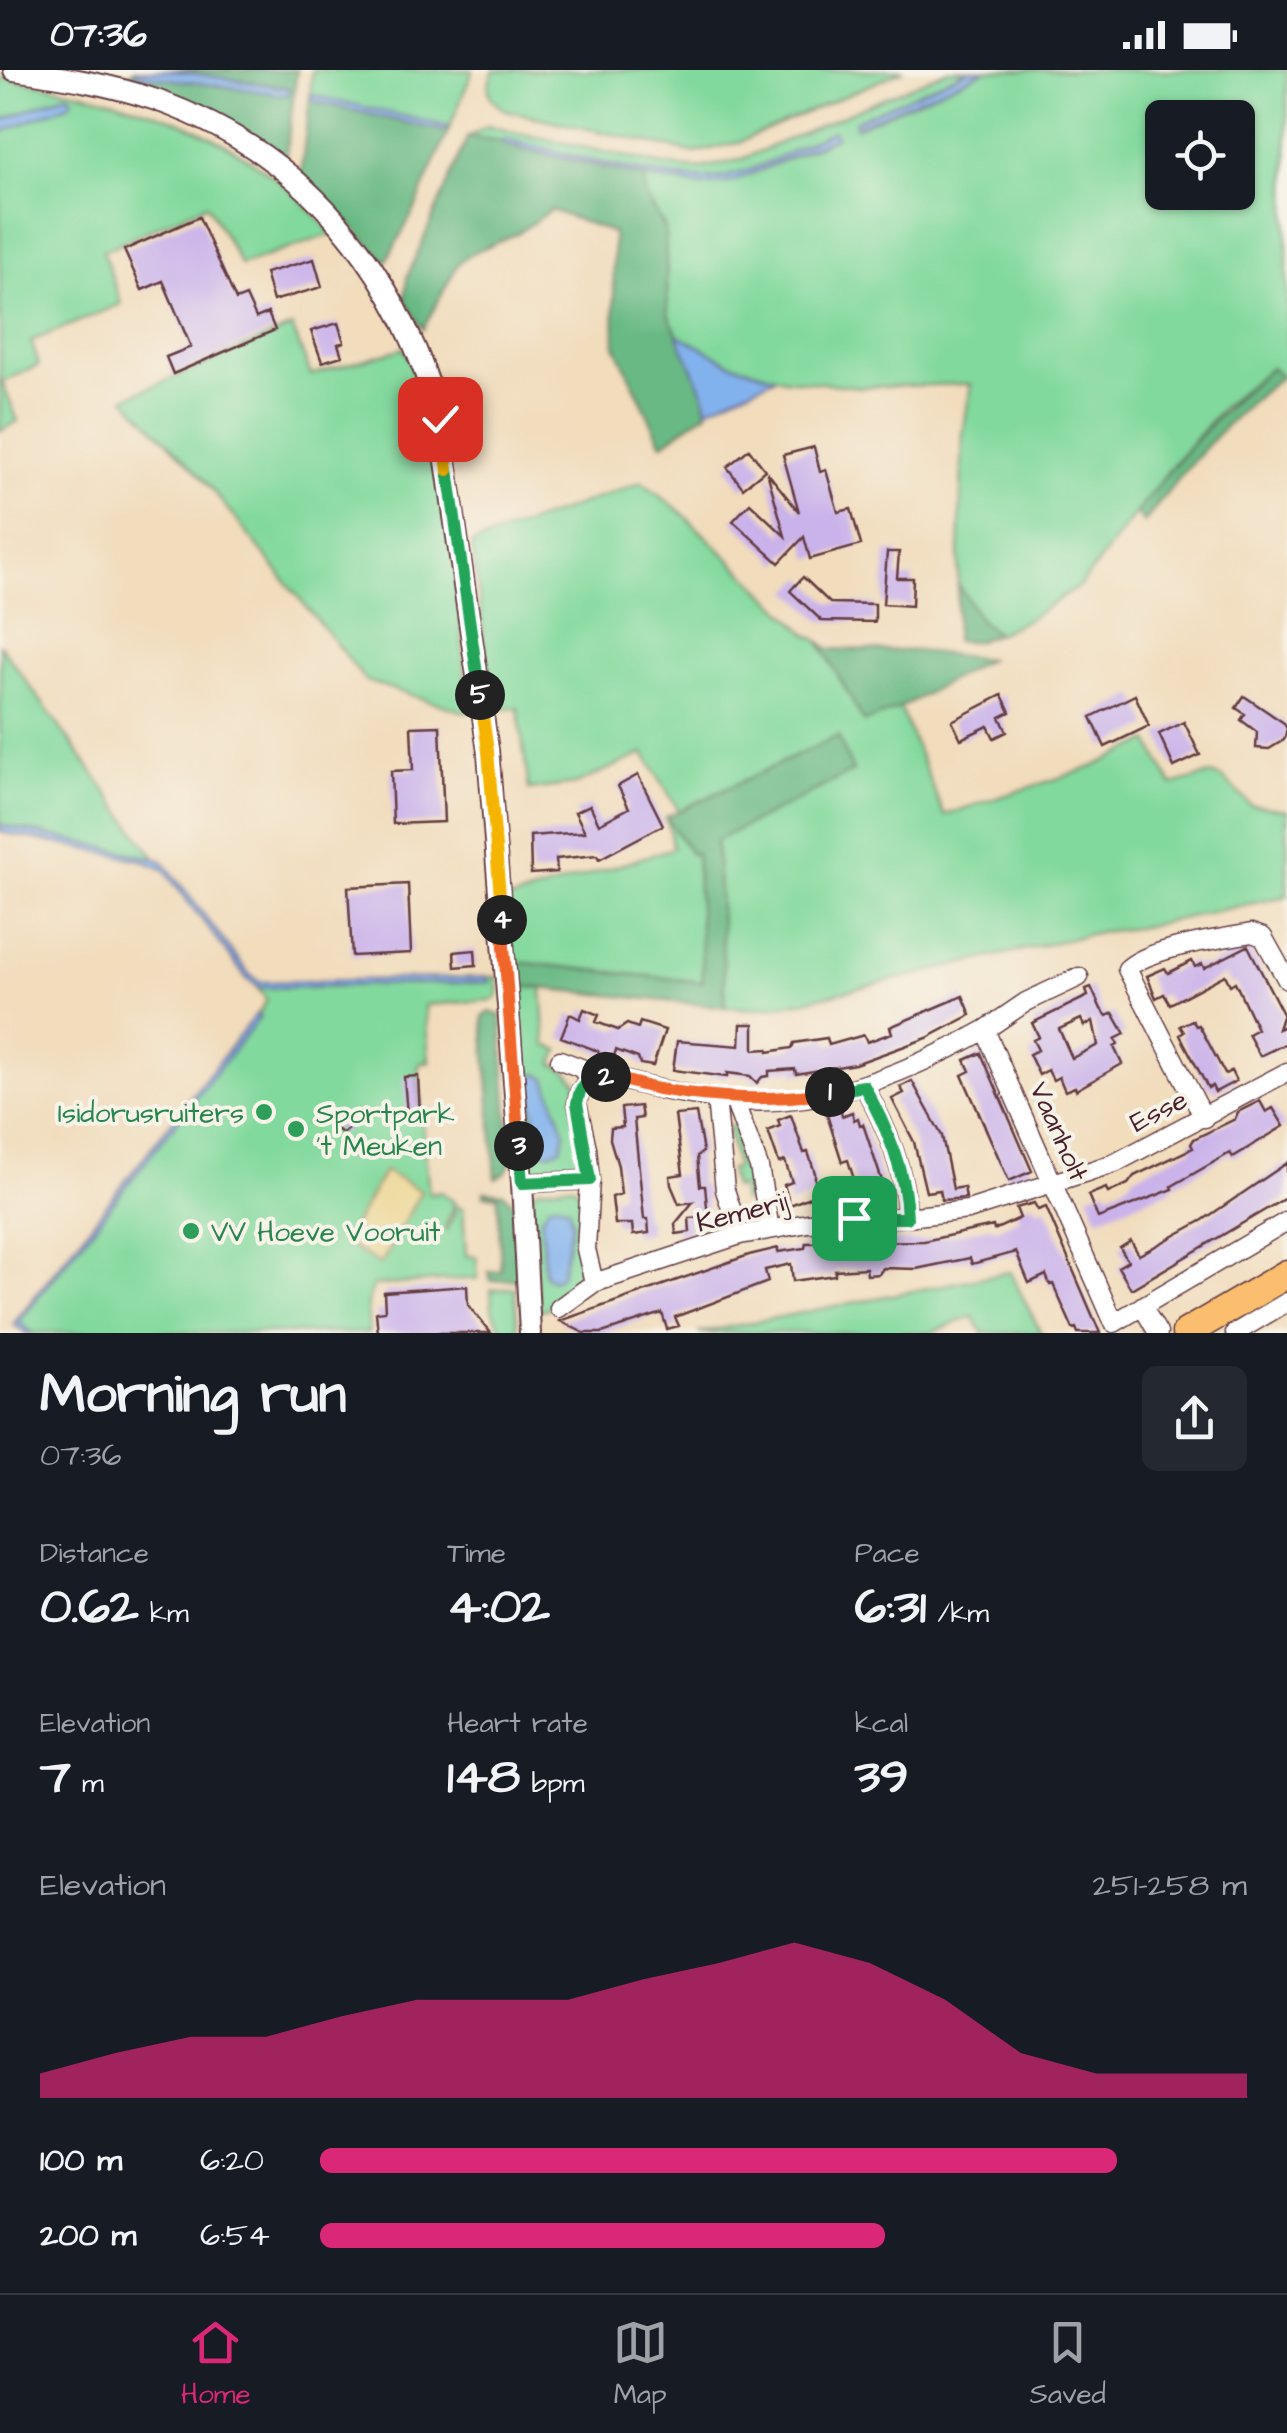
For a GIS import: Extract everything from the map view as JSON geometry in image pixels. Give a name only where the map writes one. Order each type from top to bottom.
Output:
[{"type":"main road","points":[[1186,1333],[1287,1274]]},
{"type":"street","points":[[14,70],[108,86],[159,101],[224,130],[272,161],[316,198],[353,240],[389,292],[411,335],[440,419],[488,751],[530,1333]]},
{"type":"street","points":[[1204,1118],[1127,969],[1134,962],[1167,951],[1252,932],[1267,942],[1287,980]]},
{"type":"street","points":[[594,1283],[586,1249],[590,1180],[577,1103],[580,1091],[590,1079],[618,1078],[652,1088],[725,1099],[794,1098],[864,1086],[898,1075],[1078,977]]},
{"type":"street","name":"Vaanholt","points":[[985,1030],[1114,1322],[1142,1306]]},
{"type":"street","points":[[560,1060],[581,1068],[590,1079]]},
{"type":"street","name":"Esse","points":[[1054,1184],[1114,1162],[1204,1118],[1285,1070]]},
{"type":"street","points":[[864,1086],[894,1151],[906,1196],[907,1218]]},
{"type":"street","points":[[725,1099],[759,1166],[770,1229]]},
{"type":"street","points":[[725,1099],[726,1190],[740,1236]]},
{"type":"street","points":[[522,1183],[590,1180]]},
{"type":"street","name":"Kemerij","points":[[559,1308],[594,1283],[740,1236],[839,1220],[907,1218],[968,1210],[1054,1184]]},
{"type":"street","points":[[1158,1333],[1142,1306],[1287,1221]]},
{"type":"street","points":[[1235,1333],[1287,1302]]},
{"type":"green space","points":[[135,70],[139,75],[288,95],[288,88],[169,70],[297,70],[285,161],[212,114],[128,82],[127,77]]},
{"type":"green space","points":[[312,70],[473,70],[449,129],[310,96]]},
{"type":"green space","points":[[494,70],[904,70],[739,142],[695,153],[505,110],[489,93]]},
{"type":"green space","points":[[948,70],[969,70],[855,121],[858,127],[986,70],[1287,70],[1287,372],[1281,377],[1271,367],[1223,407],[1174,463],[1080,586],[997,634],[980,620],[958,584],[963,433],[971,384],[860,387],[784,379],[730,363],[677,334],[668,314],[665,228],[645,195],[645,177],[689,183],[723,182],[774,165],[837,134],[750,171],[698,179],[614,166],[506,139],[468,137],[488,126],[697,169],[740,160]]},
{"type":"green space","points":[[0,77],[96,96],[182,123],[222,142],[260,167],[297,197],[332,234],[241,265],[207,204],[103,251],[121,304],[31,341],[39,365],[2,382],[18,421],[0,431],[0,133],[70,104],[68,94],[0,121]]},
{"type":"green space","points":[[310,97],[312,101],[443,131],[449,129],[415,209],[386,262],[301,173]]},
{"type":"green space","points":[[468,137],[502,141],[504,145],[645,177],[645,195],[665,228],[668,314],[704,394],[707,412],[662,444],[615,345],[613,233],[551,210],[518,233],[472,253],[458,264],[423,329],[405,300],[407,277]]},
{"type":"green space","points":[[292,327],[311,375],[404,348],[421,391],[444,481],[468,713],[366,681],[201,476],[125,398]]},
{"type":"green space","points":[[1271,367],[1281,377],[1207,445],[1144,523],[1136,513],[1167,473],[1216,418]]},
{"type":"green space","points":[[642,482],[680,511],[807,634],[819,641],[864,722],[900,708],[944,815],[1090,768],[1149,741],[1172,785],[1211,774],[1223,778],[1251,805],[1287,810],[1287,896],[1137,928],[1099,932],[790,1004],[752,1009],[726,1007],[716,841],[852,772],[838,737],[679,811],[644,753],[576,784],[529,790],[518,708],[493,710],[472,544]]},
{"type":"green space","points":[[958,584],[980,620],[997,634],[977,641],[955,641]]},
{"type":"green space","points":[[819,641],[829,649],[918,651],[988,659],[900,708],[864,722]]},
{"type":"green space","points":[[0,645],[155,858],[0,825]]},
{"type":"green space","points":[[838,736],[853,771],[716,841],[726,1007],[511,985],[508,961],[703,982],[696,853],[691,854],[666,817]]},
{"type":"green space","points":[[666,817],[691,854],[696,852],[704,983],[508,961],[504,902],[673,848]]},
{"type":"green space","name":"Sportpark 't Meuken","points":[[487,977],[497,977],[499,995],[494,1000],[425,1005],[429,1062],[420,1063],[418,1071],[429,1194],[441,1192],[455,1203],[445,1227],[447,1231],[457,1206],[463,1208],[466,1256],[476,1256],[478,1278],[373,1286],[367,1304],[369,1333],[28,1333],[16,1324],[258,1014],[267,1000],[256,986],[490,982]]},
{"type":"green space","points":[[511,985],[542,988],[546,1045],[560,1050],[553,1064],[576,1081],[583,1154],[580,1164],[562,1174],[528,1170]]},
{"type":"green space","points":[[490,1012],[501,1016],[511,1161],[506,1172],[496,1178],[483,1017]]},
{"type":"green space","points":[[738,1125],[752,1199],[742,1201],[740,1187],[733,1188],[729,1170],[736,1167],[728,1127]]},
{"type":"green space","points":[[573,1185],[583,1195],[584,1277],[565,1299],[539,1310],[530,1194],[539,1188]],"holes":[[[556,1203],[568,1208],[572,1222],[561,1275],[544,1270],[541,1218]]]},
{"type":"green space","points":[[484,1191],[504,1193],[514,1204],[519,1279],[491,1281],[489,1272],[501,1271],[498,1196],[484,1195]]},
{"type":"green space","points":[[1010,1272],[1041,1333],[983,1333],[973,1316],[930,1333],[698,1333]]},
{"type":"green space","points":[[515,1288],[518,1333],[504,1333],[492,1309],[491,1290]]},
{"type":"sand","points":[[384,1171],[421,1191],[381,1264],[344,1243]]},
{"type":"water","points":[[169,70],[290,90],[286,95],[139,75],[135,71]]},
{"type":"water","points":[[969,70],[986,70],[855,127],[855,121]]},
{"type":"water","points":[[68,94],[73,98],[70,104],[0,133],[0,121]]},
{"type":"water","points":[[313,95],[446,126],[447,130],[312,101]]},
{"type":"water","points":[[833,131],[836,137],[733,182],[702,186],[645,177],[501,143],[506,139],[614,166],[697,179],[747,171]]},
{"type":"water","points":[[677,334],[730,363],[776,377],[707,409]]},
{"type":"water","points":[[0,825],[162,860],[250,975],[261,982],[487,977],[490,982],[261,988],[247,979],[163,869],[141,860],[0,832]]},
{"type":"water","points":[[256,1014],[260,1017],[19,1322],[32,1333],[13,1324]]},
{"type":"water","points":[[531,1075],[546,1078],[565,1133],[561,1148],[550,1153],[538,1150],[530,1080]]},
{"type":"water","points":[[549,1205],[568,1207],[572,1222],[561,1276],[553,1280],[545,1276],[541,1218]]},
{"type":"building","points":[[199,217],[236,300],[246,296],[256,318],[268,313],[275,330],[173,374],[166,357],[191,347],[163,281],[142,290],[124,250]]},
{"type":"building","points":[[314,259],[322,287],[273,301],[265,273]]},
{"type":"building","points":[[338,323],[344,342],[338,344],[342,356],[322,362],[311,331]]},
{"type":"building","points":[[814,447],[820,472],[826,470],[838,512],[851,509],[861,545],[810,559],[804,537],[779,563],[733,521],[750,503],[785,536],[767,472],[799,512],[783,455]]},
{"type":"building","points":[[749,449],[765,470],[743,488],[727,467]]},
{"type":"building","points":[[887,552],[899,552],[897,578],[913,578],[912,606],[883,604]]},
{"type":"building","points":[[803,577],[830,603],[875,604],[875,622],[822,621],[790,591]]},
{"type":"building","points":[[1002,695],[1010,712],[1000,717],[1007,732],[994,738],[988,726],[961,739],[952,721]]},
{"type":"building","points":[[1135,695],[1149,726],[1105,747],[1091,717]]},
{"type":"building","points":[[1244,696],[1284,723],[1284,740],[1269,749],[1256,748],[1257,732],[1241,720],[1245,714],[1236,708]]},
{"type":"building","points":[[1184,722],[1200,755],[1174,767],[1159,734]]},
{"type":"building","points":[[440,726],[444,822],[393,824],[391,771],[413,770],[411,727]]},
{"type":"building","points":[[638,775],[663,825],[599,859],[597,855],[556,859],[557,872],[531,874],[530,836],[585,832],[575,812],[590,805],[599,824],[629,808],[618,786]]},
{"type":"building","points":[[408,884],[411,953],[352,956],[348,887]]},
{"type":"building","points":[[1248,946],[1283,1014],[1278,1029],[1287,1025],[1287,1043],[1260,1056],[1248,1034],[1257,1029],[1235,982],[1230,985],[1225,975],[1170,1004],[1164,994],[1156,998],[1147,976],[1165,968],[1168,973],[1192,961],[1195,967],[1202,964],[1204,968]]},
{"type":"building","points":[[475,950],[476,965],[455,967],[454,952]]},
{"type":"building","points":[[1091,987],[1101,1009],[1107,1016],[1113,1013],[1125,1034],[1115,1039],[1118,1045],[1114,1047],[1122,1064],[1076,1090],[1075,1087],[1065,1091],[1059,1077],[1053,1080],[1048,1070],[1039,1075],[1029,1054],[1038,1050],[1033,1040],[1039,1037],[1032,1023],[1088,996],[1086,989]],"holes":[[[1081,1019],[1084,1026],[1093,1021],[1098,1045],[1072,1058],[1059,1029]]]},
{"type":"building","points":[[963,996],[971,1015],[927,1038],[855,1064],[796,1074],[795,1069],[769,1071],[769,1076],[757,1083],[750,1076],[673,1070],[677,1041],[740,1046],[741,1024],[754,1024],[754,1050],[768,1052],[827,1038],[829,1045],[864,1035],[867,1042],[892,1033],[890,1027]]},
{"type":"building","points":[[584,1009],[599,1015],[596,1022],[618,1030],[627,1024],[638,1028],[640,1022],[665,1030],[653,1066],[640,1064],[638,1058],[616,1050],[614,1056],[600,1055],[561,1037],[570,1014],[580,1019]]},
{"type":"building","points":[[1192,1020],[1199,1025],[1225,1074],[1231,1071],[1236,1081],[1215,1092],[1212,1086],[1208,1088],[1180,1035],[1184,1032],[1180,1026]]},
{"type":"building","points":[[981,1053],[1032,1171],[1009,1181],[962,1075],[970,1071],[965,1060]]},
{"type":"building","points":[[418,1076],[420,1114],[407,1115],[404,1077]]},
{"type":"building","points":[[912,1081],[942,1136],[953,1189],[964,1187],[966,1198],[942,1200],[940,1190],[926,1192],[914,1142],[892,1099],[904,1093],[900,1087]]},
{"type":"building","points":[[1260,1101],[1266,1112],[1273,1108],[1284,1126],[1233,1157],[1230,1153],[1172,1186],[1173,1189],[1098,1218],[1088,1195],[1106,1188],[1108,1193],[1128,1184],[1134,1176],[1193,1148],[1194,1139],[1235,1119],[1238,1112]]},
{"type":"building","points":[[640,1106],[642,1118],[634,1119],[644,1219],[648,1219],[649,1233],[633,1235],[632,1224],[615,1224],[612,1197],[621,1194],[610,1139],[611,1128],[623,1127],[621,1108]]},
{"type":"building","points":[[841,1111],[842,1116],[852,1112],[854,1120],[858,1118],[863,1124],[882,1181],[857,1189],[848,1160],[842,1162],[827,1115]]},
{"type":"building","points":[[347,1113],[353,1125],[343,1133],[332,1127],[335,1115]]},
{"type":"building","points":[[696,1113],[703,1152],[697,1156],[700,1186],[705,1186],[708,1217],[689,1218],[690,1232],[676,1234],[675,1224],[693,1202],[679,1204],[671,1185],[670,1176],[683,1174],[675,1115]]},
{"type":"building","points":[[791,1115],[815,1173],[815,1195],[790,1205],[784,1185],[792,1182],[785,1161],[779,1163],[768,1131],[780,1126],[778,1120]]},
{"type":"building","points":[[1287,1163],[1287,1197],[1131,1289],[1118,1267],[1128,1261],[1120,1248],[1131,1241],[1139,1255],[1203,1220]]},
{"type":"building","points":[[1034,1203],[1038,1210],[1046,1207],[1100,1333],[1078,1333],[1073,1329],[1053,1284],[1046,1275],[1029,1283],[1016,1252],[972,1264],[970,1258],[916,1269],[883,1268],[879,1274],[867,1275],[866,1268],[835,1270],[835,1275],[793,1281],[791,1264],[765,1270],[768,1282],[675,1317],[679,1326],[667,1329],[662,1313],[602,1333],[584,1333],[560,1321],[749,1255],[778,1248],[778,1252],[805,1248],[806,1243],[924,1241],[993,1226],[994,1230],[1020,1218],[1016,1208]]},
{"type":"building","points":[[467,1286],[468,1305],[491,1333],[378,1333],[376,1312],[385,1311],[384,1292]]},
{"type":"place","name":"Isidorusruiters","points":[[264,1112]]},
{"type":"place","name":"Sportpark 't Meuken","points":[[296,1129]]},
{"type":"place","name":"VV Hoeve Vooruit","points":[[191,1231]]},
{"type":"route","points":[[440,419],[488,751],[522,1183],[590,1180],[577,1103],[580,1091],[590,1079],[618,1078],[652,1088],[734,1100],[794,1098],[864,1086],[894,1151],[906,1196],[907,1218],[854,1218]]}]
